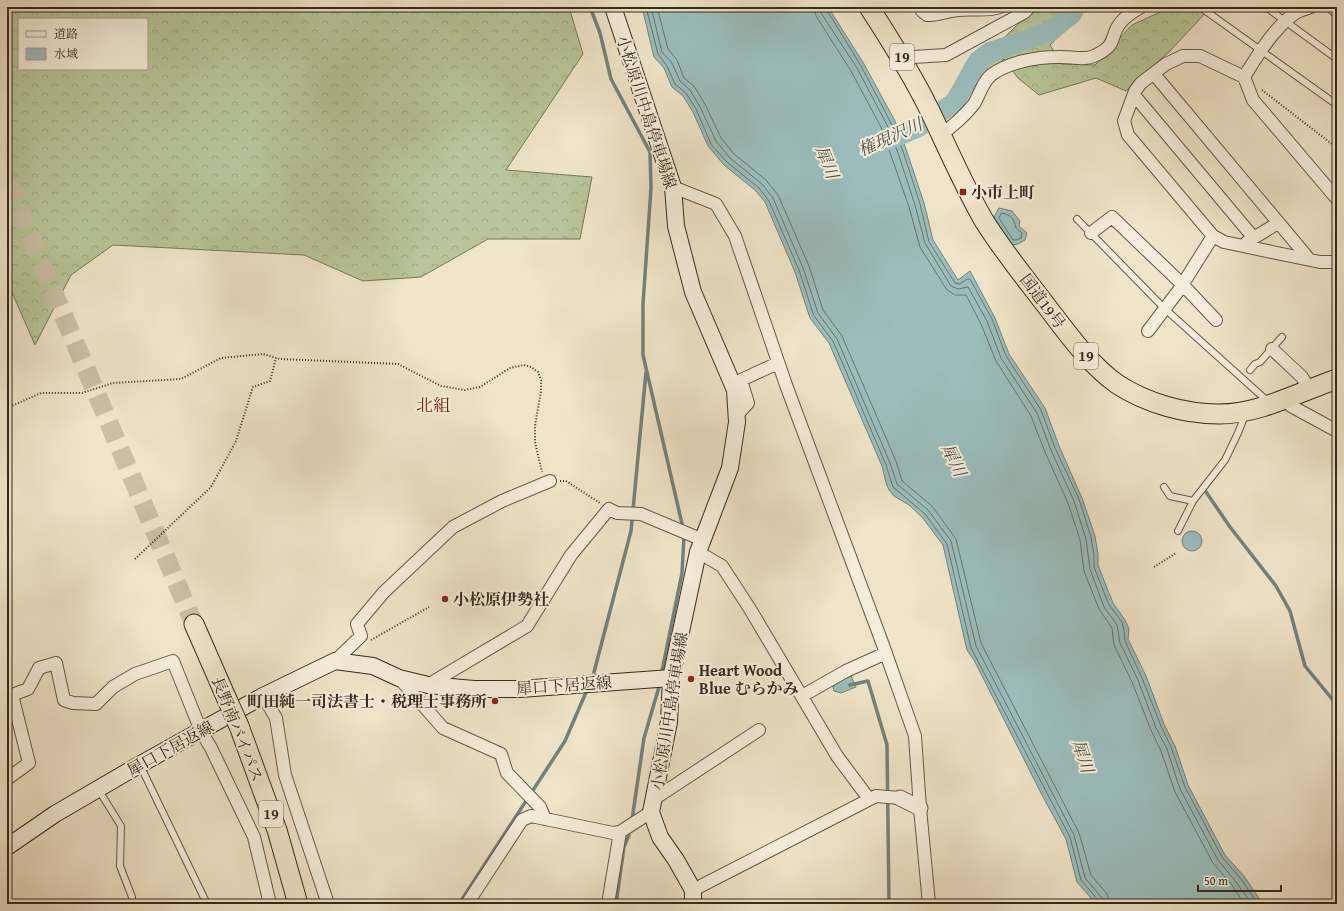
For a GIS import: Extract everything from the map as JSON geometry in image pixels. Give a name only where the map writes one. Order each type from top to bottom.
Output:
[{"type":"highway","name":"国道19号","points":[[869,7],[904,60],[984,220],[1034,290],[1079,349],[1117,384],[1135,394],[1163,405],[1207,413],[1246,412],[1337,379]]},
{"type":"highway","name":"長野南バイパス","points":[[194,624],[239,726],[277,830],[298,904]]},
{"type":"main road","name":"小松原川中島停車場線","points":[[613,7],[673,187],[676,226],[693,292],[735,390],[736,416],[730,468],[700,546],[671,678],[669,722],[653,806],[660,837],[676,860],[693,897]]},
{"type":"main road","name":"犀口下居返線","points":[[7,847],[55,814],[98,790],[139,764],[263,696],[335,661],[372,666],[399,678],[428,685],[474,689],[520,688],[671,678]]},
{"type":"street","points":[[923,7],[922,11],[927,15],[944,14],[959,10],[990,10],[1000,7]]},
{"type":"street","points":[[904,60],[913,57],[946,55],[1020,14],[1029,7]]},
{"type":"street","points":[[936,124],[961,118],[974,104],[985,82],[991,76],[1008,65],[1058,57],[1077,59],[1093,57],[1112,44],[1121,22],[1141,7]]},
{"type":"street","points":[[1244,77],[1260,51],[1285,21],[1295,13],[1311,7]]},
{"type":"street","points":[[1332,7],[1337,11]]},
{"type":"street","points":[[1337,199],[1253,100],[1244,77],[1223,65],[1200,56],[1183,56],[1166,64],[1141,83],[1134,95],[1124,121],[1128,135],[1213,236],[1224,242],[1309,259],[1337,262]]},
{"type":"street","points":[[1154,74],[1309,259]]},
{"type":"street","points":[[1134,95],[1253,237]]},
{"type":"street","points":[[673,187],[716,204],[735,236],[822,487],[886,653],[915,736],[929,904]]},
{"type":"street","points":[[1091,233],[1112,217],[1183,284],[1216,320]]},
{"type":"street","points":[[1242,245],[1278,223]]},
{"type":"street","points":[[1148,331],[1166,310],[1213,236]]},
{"type":"street","points":[[1272,349],[1302,377],[1310,389]]},
{"type":"street","points":[[736,416],[748,403],[741,380],[778,363]]},
{"type":"street","points":[[1284,399],[1291,406],[1337,431]]},
{"type":"street","points":[[335,661],[361,636],[357,624],[384,592],[453,527],[502,501],[550,481]]},
{"type":"street","points":[[428,685],[527,626],[571,555],[609,509],[616,513],[641,514],[700,546],[722,566],[750,609],[837,756],[873,798]]},
{"type":"street","points":[[802,696],[846,671],[886,653]]},
{"type":"street","points":[[7,779],[29,763],[12,695],[28,689],[39,668],[56,663],[64,700],[73,703],[96,704],[113,687],[135,674],[173,661],[201,731],[211,748],[254,837],[270,904]]},
{"type":"street","points":[[399,678],[443,728],[501,754],[507,773],[540,807],[545,819]]},
{"type":"street","points":[[263,696],[276,718],[285,775],[328,904]]},
{"type":"street","points":[[467,904],[522,820],[531,816],[613,833],[620,832],[653,806],[759,730]]},
{"type":"street","points":[[693,897],[873,798],[900,798],[920,808]]},
{"type":"street","points":[[608,904],[620,832]]},
{"type":"lane","points":[[1266,7],[1337,59]]},
{"type":"lane","points":[[1203,9],[1337,105]]},
{"type":"lane","points":[[1076,219],[1166,310],[1264,398]]},
{"type":"lane","points":[[1250,370],[1255,364],[1260,362],[1282,337]]},
{"type":"lane","points":[[1178,531],[1193,501],[1225,460],[1246,412]]},
{"type":"lane","points":[[1164,487],[1170,496],[1193,501]]},
{"type":"lane","points":[[139,764],[208,904]]},
{"type":"lane","points":[[98,790],[121,826],[120,866],[132,897],[132,904]]},
{"type":"path","points":[[1244,77],[1337,148]]},
{"type":"path","points":[[7,408],[41,393],[82,393],[113,383],[181,379],[221,358],[263,354],[276,358],[398,364],[441,386],[465,390],[480,387],[510,368],[524,365],[531,367],[538,372],[541,380],[541,391],[534,442],[543,475],[550,481],[566,481],[609,509]]},
{"type":"path","points":[[135,559],[211,487],[236,440],[253,387],[270,381],[276,358]]},
{"type":"path","points":[[1154,567],[1176,553]]},
{"type":"path","points":[[371,640],[429,607]]},
{"type":"green space","points":[[7,7],[569,7],[583,54],[506,170],[592,177],[580,239],[488,239],[421,277],[363,281],[304,255],[113,245],[71,275],[35,345],[7,281]]},
{"type":"green space","points":[[1036,7],[1068,7],[1076,20],[1050,45],[1062,64],[1095,65],[1132,25],[1171,7],[1211,7],[1170,51],[1126,91],[1096,78],[1039,95],[1018,78],[1004,59],[966,97],[955,85]]},
{"type":"water","name":"犀川","points":[[642,7],[828,7],[864,64],[895,121],[924,203],[933,240],[958,280],[970,271],[995,318],[1009,354],[1045,408],[1059,446],[1082,498],[1095,536],[1098,565],[1113,603],[1125,620],[1129,629],[1128,639],[1146,676],[1164,724],[1175,746],[1188,785],[1225,855],[1244,876],[1263,904],[1096,904],[1077,882],[1066,839],[1042,795],[974,660],[967,650],[943,545],[922,517],[909,505],[894,496],[889,490],[882,466],[829,343],[810,318],[795,272],[765,202],[756,191],[724,165],[708,146],[693,112],[683,96],[672,87],[664,68],[654,57]]},
{"type":"water","points":[[999,208],[1012,211],[1020,221],[1019,226],[1027,233],[1025,240],[1018,244],[1012,245],[994,217]]},
{"type":"water","points":[[1192,531],[1199,534],[1202,541],[1199,548],[1192,551],[1185,548],[1182,541],[1185,534]]},
{"type":"water","points":[[851,676],[856,687],[841,693],[834,691],[833,687],[836,682]]},
{"type":"waterway","points":[[590,7],[600,33],[611,79],[650,152],[651,188],[643,304],[643,355],[683,528]]},
{"type":"waterway","name":"権現沢川","points":[[875,145],[917,128],[955,102],[978,61],[990,52],[1049,32],[1072,14],[1075,7]]},
{"type":"waterway","points":[[593,676],[631,531],[646,372]]},
{"type":"waterway","points":[[1204,489],[1230,527],[1276,586],[1290,611],[1305,666],[1337,705]]},
{"type":"waterway","points":[[662,671],[682,573],[684,536]]},
{"type":"waterway","points":[[850,685],[868,681],[887,745],[889,904]]},
{"type":"waterway","points":[[632,820],[644,738],[659,687]]},
{"type":"waterway","points":[[459,904],[565,741],[587,690]]},
{"type":"waterway","points":[[616,904],[624,847],[629,835]]},
{"type":"tunnel","points":[[7,182],[194,624]]},
{"type":"place","name":"小市上町","points":[[963,192]]},
{"type":"place","name":"小松原伊勢社","points":[[445,599]]},
{"type":"place","name":"Heart Wood Blue むらかみ","points":[[691,679]]},
{"type":"place","name":"町田純一司法書士・税理士事務所","points":[[495,701]]},
{"type":"district","name":"北組","points":[[433,405]]}]
